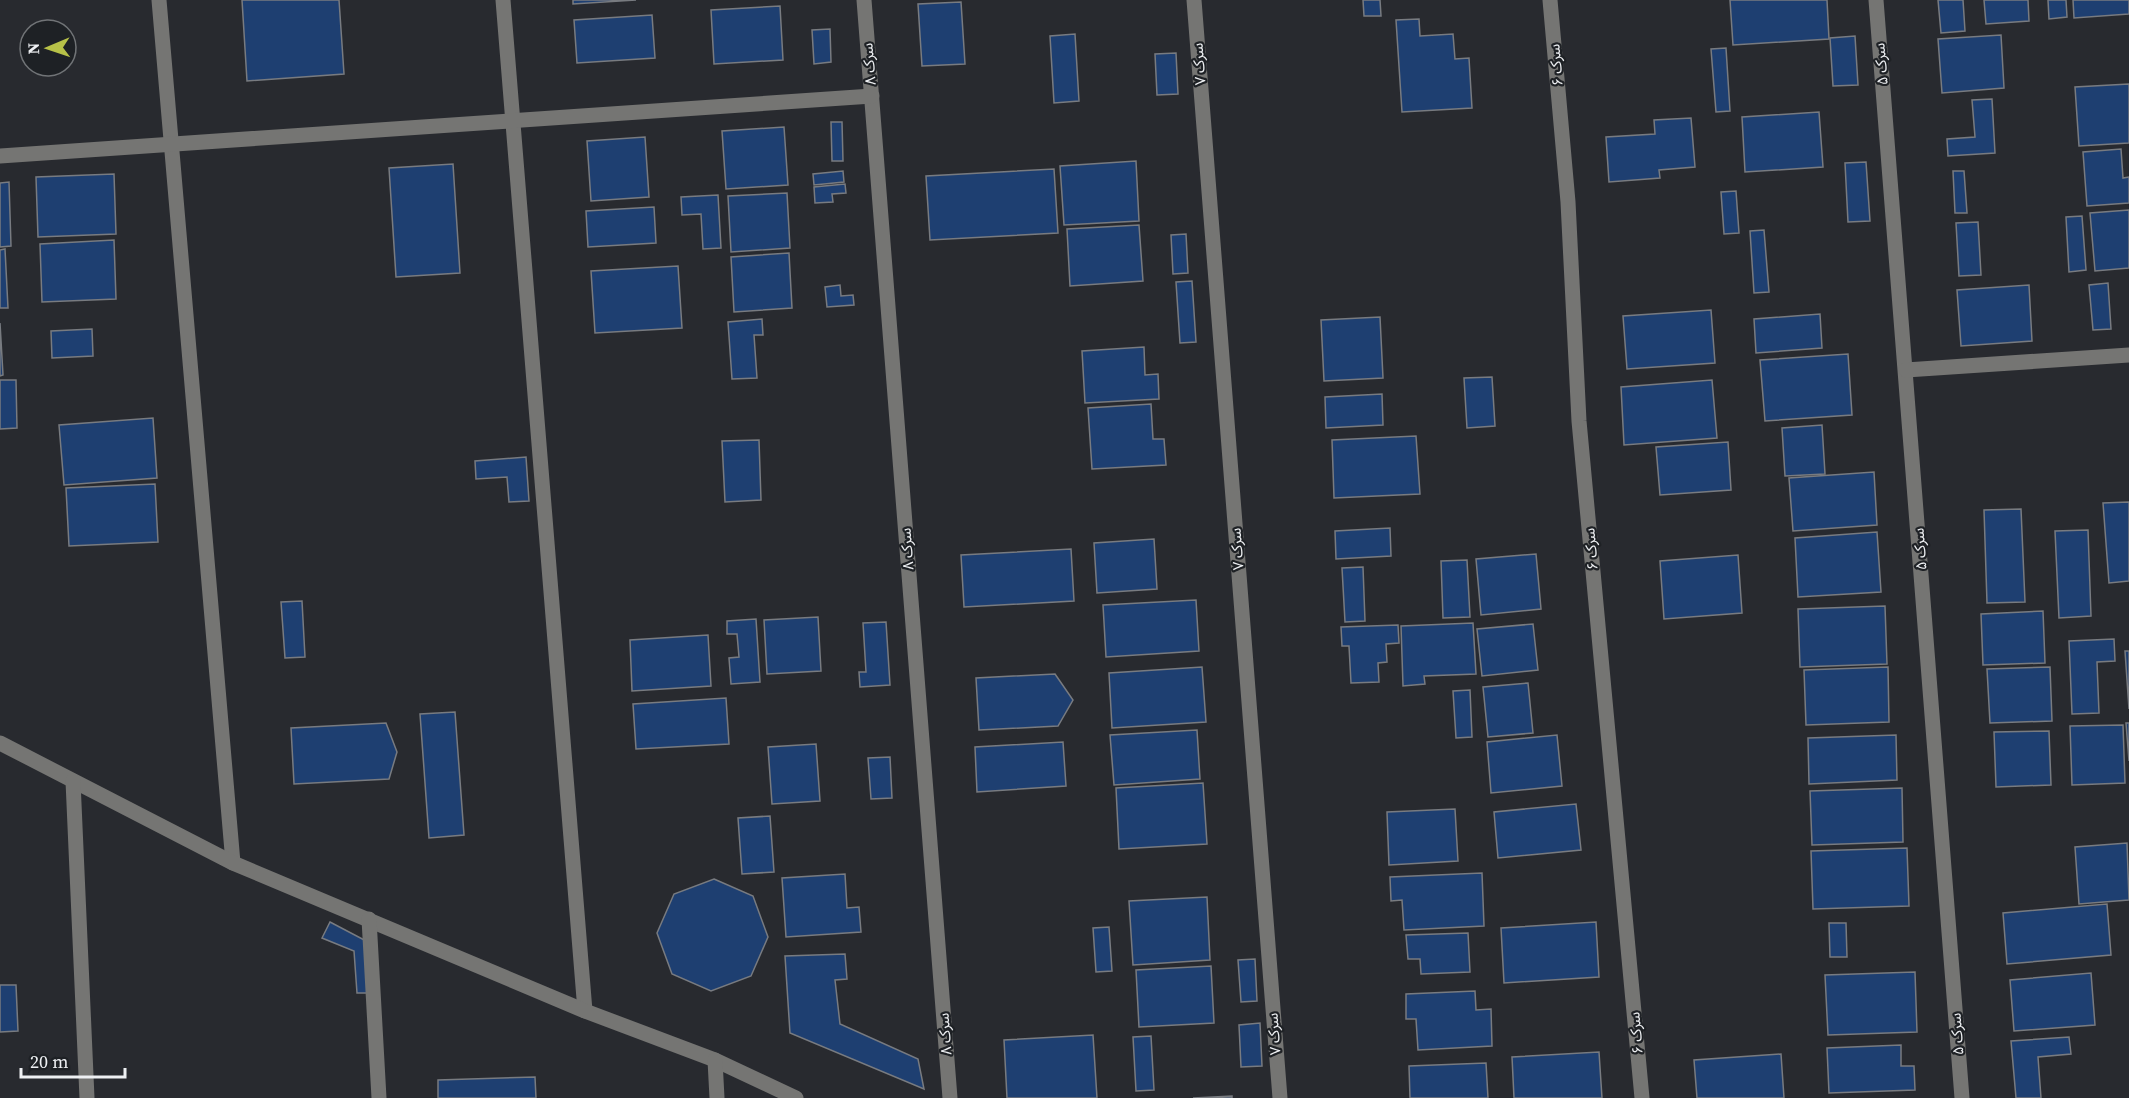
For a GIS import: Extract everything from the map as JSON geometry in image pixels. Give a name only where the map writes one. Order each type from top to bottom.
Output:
[{"type":"street","points":[[159,0],[169,144],[233,863]]},
{"type":"street","points":[[503,0],[585,1011]]},
{"type":"street","name":"سرک ۸","points":[[864,0],[950,1098]]},
{"type":"street","name":"سرک ۷","points":[[1194,0],[1280,1098]]},
{"type":"street","name":"سرک ۶","points":[[1550,0],[1568,202],[1579,421],[1642,1098]]},
{"type":"street","name":"سرک ۵","points":[[1876,0],[1962,1098]]},
{"type":"street","points":[[0,156],[872,96]]},
{"type":"street","points":[[1906,370],[2129,355]]},
{"type":"street","points":[[0,743],[233,863],[585,1011],[715,1060],[796,1098]]},
{"type":"street","points":[[73,780],[87,1098]]},
{"type":"street","points":[[369,919],[379,1098]]},
{"type":"street","points":[[715,1060],[717,1098]]},
{"type":"building","points":[[242,0],[339,0],[344,74],[247,81]]},
{"type":"building","points":[[573,0],[636,0],[573,4]]},
{"type":"building","points":[[1363,0],[1380,0],[1381,16],[1364,16]]},
{"type":"building","points":[[1730,0],[1827,0],[1829,39],[1733,45]]},
{"type":"building","points":[[1938,0],[1963,0],[1965,31],[1941,33]]},
{"type":"building","points":[[1984,0],[2028,0],[2029,21],[1986,24]]},
{"type":"building","points":[[2048,0],[2066,0],[2067,17],[2049,19]]},
{"type":"building","points":[[2073,0],[2129,0],[2129,14],[2074,18]]},
{"type":"building","points":[[961,2],[965,64],[922,66],[918,4]]},
{"type":"building","points":[[780,6],[783,60],[714,64],[711,10]]},
{"type":"building","points":[[652,15],[655,58],[577,63],[574,20]]},
{"type":"building","points":[[1419,19],[1420,36],[1453,34],[1455,59],[1469,58],[1472,108],[1402,112],[1396,20]]},
{"type":"building","points":[[830,29],[831,62],[814,64],[812,30]]},
{"type":"building","points":[[1075,34],[1079,101],[1054,103],[1050,36]]},
{"type":"building","points":[[2001,35],[2004,88],[1942,93],[1938,39]]},
{"type":"building","points":[[1855,36],[1858,85],[1833,86],[1830,38]]},
{"type":"building","points":[[1726,48],[1730,111],[1716,112],[1711,49]]},
{"type":"building","points":[[1176,53],[1178,94],[1157,95],[1155,54]]},
{"type":"building","points":[[2129,84],[2129,143],[2079,146],[2075,87]]},
{"type":"building","points":[[1992,99],[1995,153],[1948,156],[1947,139],[1975,137],[1972,100]]},
{"type":"building","points":[[1819,112],[1823,167],[1745,172],[1742,117]]},
{"type":"building","points":[[1691,118],[1695,167],[1659,170],[1660,178],[1609,182],[1606,137],[1655,134],[1654,120]]},
{"type":"building","points":[[831,122],[842,122],[843,161],[832,161]]},
{"type":"building","points":[[784,127],[788,185],[726,189],[722,131]]},
{"type":"building","points":[[645,137],[649,197],[591,201],[587,141]]},
{"type":"building","points":[[2121,149],[2123,178],[2129,177],[2129,203],[2087,206],[2083,152]]},
{"type":"building","points":[[1136,161],[1139,221],[1064,225],[1060,166]]},
{"type":"building","points":[[1866,162],[1870,221],[1848,222],[1845,163]]},
{"type":"building","points":[[453,164],[460,273],[396,277],[389,168]]},
{"type":"building","points":[[1054,169],[1058,233],[930,240],[926,176]]},
{"type":"building","points":[[843,171],[844,182],[814,185],[813,174]]},
{"type":"building","points":[[1953,171],[1964,171],[1967,213],[1955,213]]},
{"type":"building","points":[[114,174],[116,234],[38,237],[36,177]]},
{"type":"building","points":[[9,182],[11,246],[0,247],[0,183]]},
{"type":"building","points":[[845,184],[846,193],[832,194],[833,202],[815,203],[814,187]]},
{"type":"building","points":[[1736,191],[1739,233],[1724,234],[1721,192]]},
{"type":"building","points":[[787,193],[790,248],[731,252],[728,196]]},
{"type":"building","points":[[718,195],[721,248],[703,249],[701,214],[682,215],[681,197]]},
{"type":"building","points":[[654,207],[656,243],[588,247],[586,211]]},
{"type":"building","points":[[2129,210],[2129,268],[2095,271],[2090,213]]},
{"type":"building","points":[[2082,216],[2086,270],[2069,272],[2066,217]]},
{"type":"building","points":[[1978,222],[1981,275],[1959,276],[1956,223]]},
{"type":"building","points":[[1139,225],[1143,281],[1070,286],[1067,229]]},
{"type":"building","points":[[1764,230],[1769,292],[1754,293],[1750,231]]},
{"type":"building","points":[[1186,234],[1188,273],[1173,274],[1171,235]]},
{"type":"building","points":[[114,240],[116,299],[42,302],[40,244]]},
{"type":"building","points":[[5,249],[8,308],[0,308],[0,250]]},
{"type":"building","points":[[789,253],[792,308],[734,312],[731,257]]},
{"type":"building","points":[[678,266],[682,328],[595,333],[591,271]]},
{"type":"building","points":[[1192,281],[1196,342],[1180,343],[1176,282]]},
{"type":"building","points":[[2108,283],[2111,329],[2093,330],[2089,285]]},
{"type":"building","points":[[840,285],[841,296],[853,295],[854,305],[827,307],[825,287]]},
{"type":"building","points":[[2029,285],[2032,341],[1961,346],[1957,290]]},
{"type":"building","points":[[1711,310],[1715,363],[1627,369],[1623,316]]},
{"type":"building","points":[[1820,314],[1822,348],[1756,353],[1754,319]]},
{"type":"building","points":[[1380,317],[1383,378],[1324,381],[1321,320]]},
{"type":"building","points":[[762,319],[763,335],[754,335],[757,378],[732,379],[728,322]]},
{"type":"building","points":[[0,323],[3,375],[0,376]]},
{"type":"building","points":[[92,329],[93,356],[52,358],[51,331]]},
{"type":"building","points":[[1144,347],[1145,375],[1158,374],[1159,399],[1085,403],[1082,351]]},
{"type":"building","points":[[1848,354],[1852,415],[1765,421],[1760,360]]},
{"type":"building","points":[[1492,377],[1495,426],[1467,428],[1464,378]]},
{"type":"building","points":[[0,380],[16,380],[17,428],[0,429]]},
{"type":"building","points":[[1712,380],[1717,438],[1624,445],[1621,387]]},
{"type":"building","points":[[1382,394],[1383,425],[1326,428],[1325,397]]},
{"type":"building","points":[[1151,404],[1153,439],[1164,439],[1166,465],[1092,469],[1088,408]]},
{"type":"building","points":[[153,418],[157,478],[64,485],[59,425]]},
{"type":"building","points":[[1822,425],[1825,474],[1785,476],[1782,428]]},
{"type":"building","points":[[1416,436],[1420,494],[1334,498],[1332,440]]},
{"type":"building","points":[[759,440],[761,500],[725,502],[722,441]]},
{"type":"building","points":[[1728,442],[1731,490],[1660,495],[1656,447]]},
{"type":"building","points":[[526,457],[529,501],[509,502],[507,477],[476,479],[475,461]]},
{"type":"building","points":[[1874,472],[1877,525],[1793,531],[1789,478]]},
{"type":"building","points":[[155,484],[158,542],[69,546],[66,488]]},
{"type":"building","points":[[2129,502],[2129,581],[2109,583],[2103,503]]},
{"type":"building","points":[[2021,509],[2025,602],[1987,603],[1984,510]]},
{"type":"building","points":[[1390,528],[1391,556],[1336,559],[1335,531]]},
{"type":"building","points":[[2088,530],[2091,616],[2059,618],[2055,531]]},
{"type":"building","points":[[1877,532],[1881,592],[1798,597],[1795,538]]},
{"type":"building","points":[[1154,539],[1157,589],[1097,593],[1094,543]]},
{"type":"building","points":[[1071,549],[1074,601],[964,607],[961,555]]},
{"type":"building","points":[[1536,554],[1541,609],[1481,615],[1476,559]]},
{"type":"building","points":[[1738,555],[1742,613],[1664,619],[1660,561]]},
{"type":"building","points":[[1467,560],[1470,617],[1443,618],[1441,561]]},
{"type":"building","points":[[1363,567],[1365,621],[1345,622],[1342,568]]},
{"type":"building","points":[[1196,600],[1199,651],[1106,657],[1103,605]]},
{"type":"building","points":[[302,601],[305,657],[285,658],[281,602]]},
{"type":"building","points":[[1885,606],[1887,664],[1800,667],[1798,609]]},
{"type":"building","points":[[2043,611],[2045,663],[1983,665],[1981,614]]},
{"type":"building","points":[[818,617],[821,671],[767,674],[764,620]]},
{"type":"building","points":[[756,619],[760,682],[731,684],[729,658],[739,657],[737,634],[727,634],[727,621]]},
{"type":"building","points":[[886,622],[890,685],[860,687],[859,672],[866,672],[863,623]]},
{"type":"building","points":[[1473,623],[1476,674],[1424,676],[1425,684],[1403,686],[1401,626]]},
{"type":"building","points":[[1533,624],[1538,670],[1482,676],[1477,629]]},
{"type":"building","points":[[1398,625],[1399,643],[1386,644],[1387,662],[1378,663],[1379,682],[1351,683],[1349,646],[1342,646],[1341,627]]},
{"type":"building","points":[[708,635],[711,686],[632,691],[630,640]]},
{"type":"building","points":[[2114,639],[2115,661],[2097,662],[2099,713],[2072,714],[2069,641]]},
{"type":"building","points":[[2125,651],[2129,651],[2129,709]]},
{"type":"building","points":[[1202,667],[1206,722],[1112,728],[1109,673]]},
{"type":"building","points":[[1888,667],[1889,722],[1806,725],[1804,670]]},
{"type":"building","points":[[2050,667],[2052,721],[1990,723],[1987,669]]},
{"type":"building","points":[[1055,674],[1073,700],[1058,726],[979,730],[976,678]]},
{"type":"building","points":[[1528,683],[1533,733],[1488,737],[1483,687]]},
{"type":"building","points":[[1470,690],[1472,737],[1456,738],[1453,691]]},
{"type":"building","points":[[726,698],[729,744],[636,749],[633,704]]},
{"type":"building","points":[[455,712],[464,835],[429,838],[420,714]]},
{"type":"building","points":[[386,723],[397,752],[389,779],[294,784],[291,728]]},
{"type":"building","points":[[2126,723],[2129,723],[2129,761]]},
{"type":"building","points":[[2123,725],[2125,783],[2072,785],[2070,726]]},
{"type":"building","points":[[1197,730],[1200,779],[1114,785],[1110,735]]},
{"type":"building","points":[[2049,731],[2051,785],[1996,787],[1994,732]]},
{"type":"building","points":[[1557,735],[1562,786],[1491,793],[1487,742]]},
{"type":"building","points":[[1896,735],[1897,780],[1809,784],[1808,738]]},
{"type":"building","points":[[1063,742],[1066,786],[977,792],[975,747]]},
{"type":"building","points":[[816,744],[820,801],[772,804],[768,747]]},
{"type":"building","points":[[890,757],[892,798],[871,799],[868,758]]},
{"type":"building","points":[[1203,783],[1207,844],[1119,849],[1116,788]]},
{"type":"building","points":[[1902,788],[1903,842],[1812,845],[1810,791]]},
{"type":"building","points":[[1576,804],[1581,850],[1498,858],[1494,812]]},
{"type":"building","points":[[1455,809],[1458,861],[1389,865],[1387,812]]},
{"type":"building","points":[[770,816],[774,872],[742,874],[738,818]]},
{"type":"building","points":[[2127,843],[2129,900],[2079,904],[2075,847]]},
{"type":"building","points":[[1907,848],[1909,906],[1813,909],[1811,851]]},
{"type":"building","points":[[1482,873],[1484,926],[1404,930],[1402,900],[1391,901],[1390,877]]},
{"type":"building","points":[[845,874],[847,908],[859,907],[861,932],[786,937],[782,878]]},
{"type":"building","points":[[714,879],[753,896],[768,937],[751,976],[711,991],[672,974],[657,933],[674,894]]},
{"type":"building","points":[[1207,897],[1210,960],[1133,965],[1129,901]]},
{"type":"building","points":[[2107,904],[2111,955],[2007,964],[2003,913]]},
{"type":"building","points":[[330,922],[370,943],[373,993],[357,993],[354,951],[322,938]]},
{"type":"building","points":[[1596,922],[1599,977],[1504,983],[1501,928]]},
{"type":"building","points":[[1829,923],[1846,923],[1847,957],[1830,957]]},
{"type":"building","points":[[1109,927],[1112,971],[1096,972],[1093,928]]},
{"type":"building","points":[[1468,933],[1470,972],[1421,974],[1420,959],[1408,959],[1406,935]]},
{"type":"building","points":[[845,954],[847,979],[835,980],[840,1024],[918,1059],[924,1089],[790,1033],[785,956]]},
{"type":"building","points":[[1255,959],[1257,1001],[1241,1002],[1238,960]]},
{"type":"building","points":[[1211,966],[1214,1023],[1139,1027],[1136,970]]},
{"type":"building","points":[[1915,972],[1917,1032],[1828,1035],[1825,975]]},
{"type":"building","points":[[2091,973],[2095,1025],[2014,1031],[2010,980]]},
{"type":"building","points":[[0,985],[16,985],[18,1031],[0,1032]]},
{"type":"building","points":[[1475,991],[1476,1010],[1491,1009],[1492,1046],[1418,1050],[1416,1019],[1406,1019],[1406,994]]},
{"type":"building","points":[[1260,1023],[1262,1066],[1241,1067],[1239,1025]]},
{"type":"building","points":[[1093,1035],[1097,1098],[1007,1098],[1004,1040]]},
{"type":"building","points":[[1151,1036],[1154,1090],[1136,1091],[1133,1037]]},
{"type":"building","points":[[2069,1037],[2071,1054],[2038,1057],[2041,1098],[2016,1098],[2011,1041]]},
{"type":"building","points":[[1901,1045],[1901,1066],[1914,1066],[1915,1090],[1829,1093],[1827,1048]]},
{"type":"building","points":[[1599,1052],[1602,1098],[1514,1098],[1512,1057]]},
{"type":"building","points":[[1781,1054],[1784,1098],[1697,1098],[1694,1060]]},
{"type":"building","points":[[1486,1063],[1488,1098],[1410,1098],[1409,1066]]},
{"type":"building","points":[[535,1077],[536,1098],[438,1098],[438,1080]]},
{"type":"building","points":[[1232,1096],[1232,1098],[1193,1098]]}]
